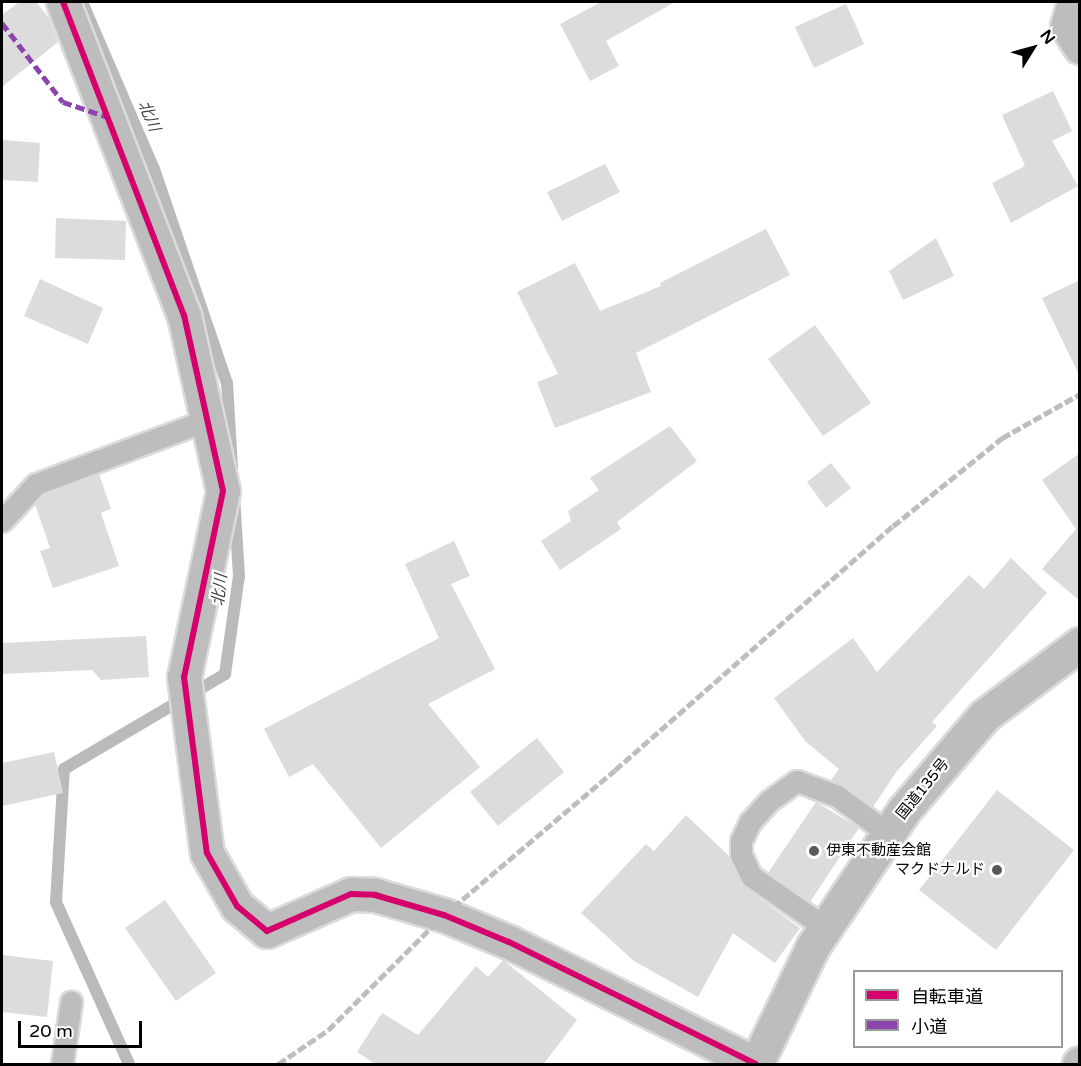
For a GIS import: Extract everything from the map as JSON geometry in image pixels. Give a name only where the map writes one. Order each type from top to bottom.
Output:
[{"type":"main road","points":[[63,2],[184,315],[223,491],[184,677],[207,853],[237,906],[267,931],[351,894],[375,895],[444,915],[509,942],[756,1064]]},
{"type":"main road","points":[[1074,2],[1068,26],[1080,47]]},
{"type":"main road","name":"国道135号","points":[[756,1064],[826,928],[889,834],[984,716],[1080,644]]},
{"type":"lane","points":[[2,521],[36,484],[207,420]]},
{"type":"lane","points":[[826,928],[751,876],[741,855],[741,841],[750,822],[769,801],[797,781],[837,796],[889,834]]},
{"type":"lane","points":[[62,1065],[71,1002]]},
{"type":"building","points":[[19,2],[36,2],[49,18],[58,42],[2,87],[2,15]]},
{"type":"building","points":[[601,2],[675,2],[606,41],[619,66],[590,81],[560,24]]},
{"type":"building","points":[[846,4],[864,44],[814,68],[795,27]]},
{"type":"building","points":[[1053,91],[1072,131],[1052,141],[1078,186],[1011,223],[992,183],[1025,166],[1002,115]]},
{"type":"building","points":[[2,140],[40,143],[38,182],[2,180]]},
{"type":"building","points":[[605,164],[620,192],[562,221],[547,192]]},
{"type":"building","points":[[56,218],[126,221],[125,260],[55,258]]},
{"type":"building","points":[[766,229],[790,275],[636,353],[651,392],[555,428],[537,382],[558,374],[517,292],[575,263],[600,311],[661,286],[660,283]]},
{"type":"building","points":[[936,238],[954,276],[903,300],[889,271]]},
{"type":"building","points":[[40,279],[103,308],[88,344],[24,316]]},
{"type":"building","points":[[1080,280],[1080,377],[1042,298]]},
{"type":"building","points":[[815,325],[871,403],[823,436],[768,359]]},
{"type":"building","points":[[670,426],[697,461],[617,522],[621,529],[560,570],[541,541],[571,521],[568,511],[599,490],[590,478]]},
{"type":"building","points":[[1080,453],[1080,601],[1042,569],[1076,529],[1042,480]]},
{"type":"building","points":[[831,463],[851,488],[826,508],[807,482]]},
{"type":"building","points":[[99,474],[111,509],[101,513],[119,566],[53,588],[40,551],[50,548],[35,504],[43,495]]},
{"type":"building","points":[[454,541],[470,576],[451,584],[495,669],[428,704],[480,767],[381,848],[313,764],[289,777],[264,729],[439,638],[405,564]]},
{"type":"building","points":[[1011,558],[1047,593],[932,722],[937,726],[897,771],[873,807],[831,780],[839,769],[806,742],[774,698],[853,638],[877,672],[969,575],[984,589]]},
{"type":"building","points":[[146,636],[149,677],[101,680],[92,670],[2,674],[2,643]]},
{"type":"building","points":[[537,738],[564,772],[498,826],[470,792]]},
{"type":"building","points":[[54,752],[63,793],[2,806],[2,763]]},
{"type":"building","name":"マクドナルド","points":[[997,790],[1074,850],[996,950],[919,890]]},
{"type":"building","name":"伊東不動産会館","points":[[816,802],[859,828],[810,902],[768,873]]},
{"type":"building","points":[[686,815],[728,855],[743,886],[800,928],[775,963],[733,933],[698,997],[634,961],[581,913],[646,844],[654,851]]},
{"type":"building","points":[[165,900],[216,973],[176,1001],[125,928]]},
{"type":"building","points":[[2,955],[53,961],[47,1017],[2,1012]]},
{"type":"building","points":[[503,960],[577,1020],[543,1065],[377,1065],[357,1052],[382,1013],[418,1035],[476,966],[488,977]]},
{"type":"waterway","name":"北川","points":[[82,2],[154,169],[227,383],[232,468]]},
{"type":"waterway","name":"北川","points":[[129,1064],[56,902],[64,769],[225,674],[239,576],[234,497]]},
{"type":"railway","points":[[278,1064],[328,1030],[444,915],[615,770],[893,526],[1002,438],[1080,394]]},
{"type":"marked path","points":[[2,23],[63,102],[108,117]]},
{"type":"cycle path","points":[[63,2],[184,315],[223,491],[184,677],[207,853],[237,906],[267,931],[351,894],[375,895],[444,915],[509,942],[756,1064]]},
{"type":"place","name":"伊東不動産会館","points":[[814,851]]},
{"type":"place","name":"マクドナルド","points":[[997,870]]}]
